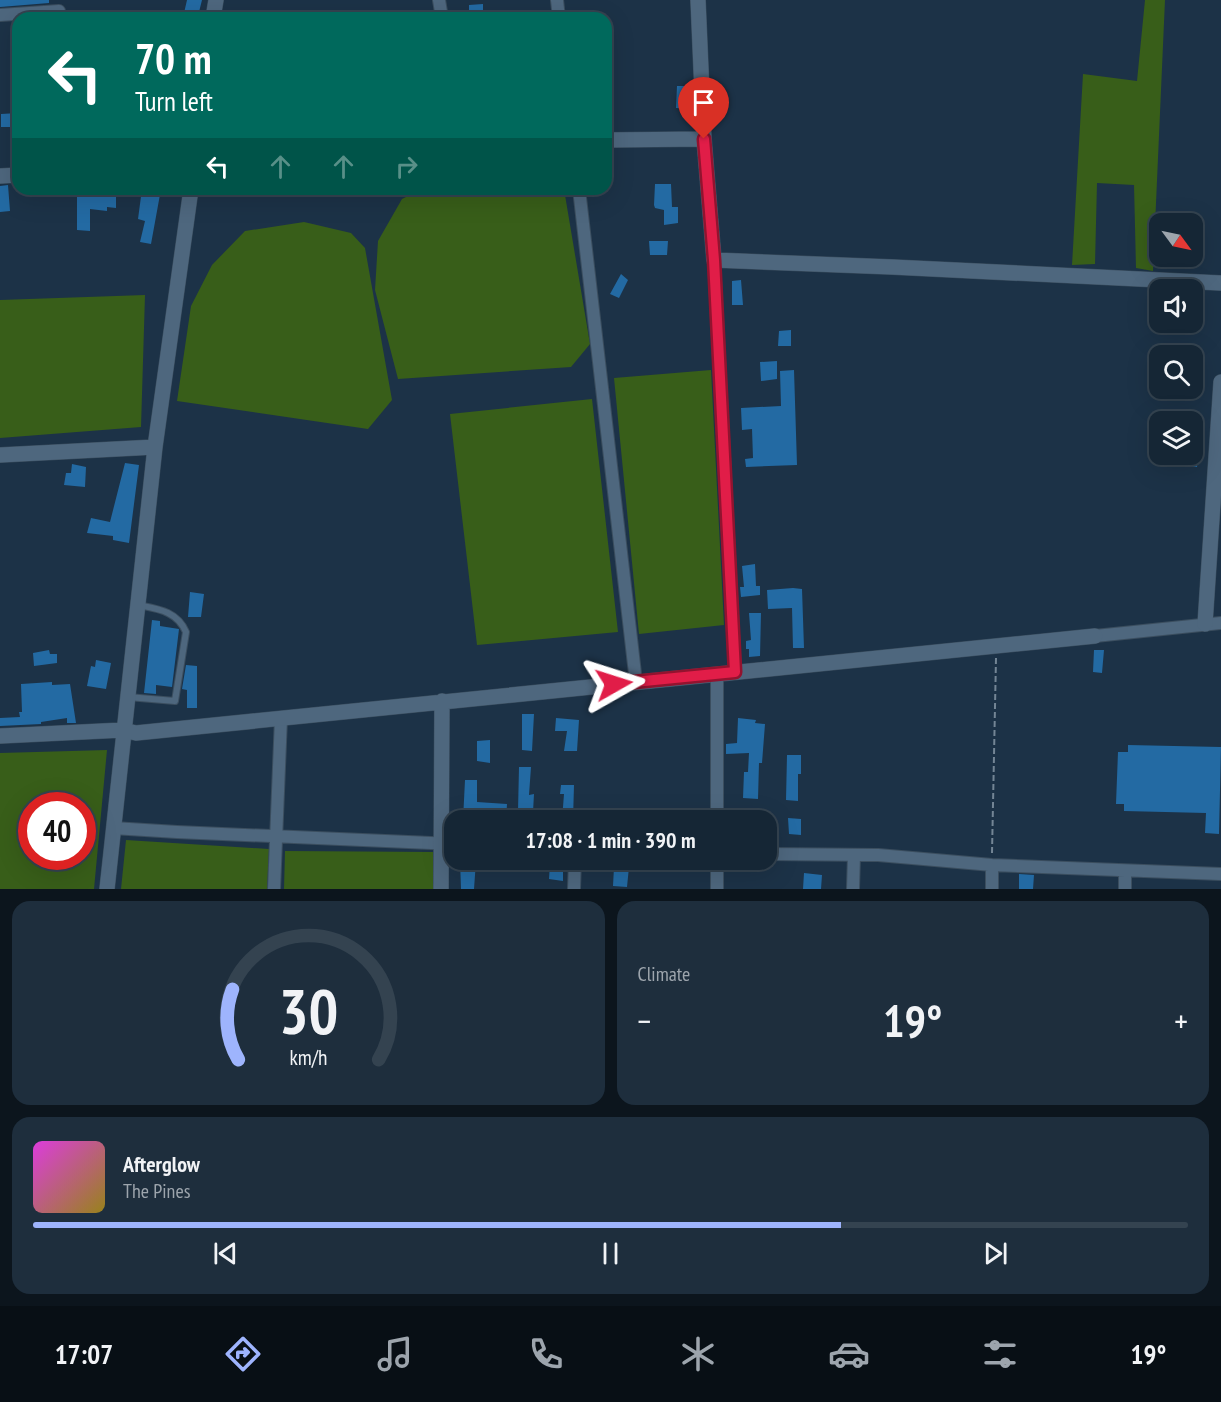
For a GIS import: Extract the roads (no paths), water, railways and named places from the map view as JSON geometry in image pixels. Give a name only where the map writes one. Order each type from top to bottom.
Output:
[{"type":"street","points":[[698,0],[735,672]]},
{"type":"street","points":[[35,12],[59,10]]},
{"type":"street","points":[[612,140],[704,139]]},
{"type":"street","points":[[107,889],[155,447],[190,195]]},
{"type":"street","points":[[580,195],[636,682]]},
{"type":"street","points":[[714,260],[1221,284]]},
{"type":"street","points":[[1205,624],[1221,382]]},
{"type":"street","points":[[0,455],[155,447]]},
{"type":"street","points":[[0,736],[123,730],[136,733],[1221,623]]},
{"type":"street","points":[[717,674],[717,810]]},
{"type":"street","points":[[442,701],[447,810]]},
{"type":"street","points":[[274,889],[281,718]]},
{"type":"street","points":[[113,828],[444,844]]},
{"type":"street","points":[[777,854],[878,855],[992,865],[1221,874]]},
{"type":"street","points":[[853,889],[854,855]]},
{"type":"street","points":[[992,865],[992,889]]},
{"type":"street","points":[[441,889],[444,870]]},
{"type":"street","points":[[574,870],[574,889]]},
{"type":"street","points":[[717,870],[717,889]]},
{"type":"street","points":[[1125,871],[1125,889]]},
{"type":"lane","points":[[127,696],[175,701],[186,632],[184,626],[167,610],[137,605]]}]
